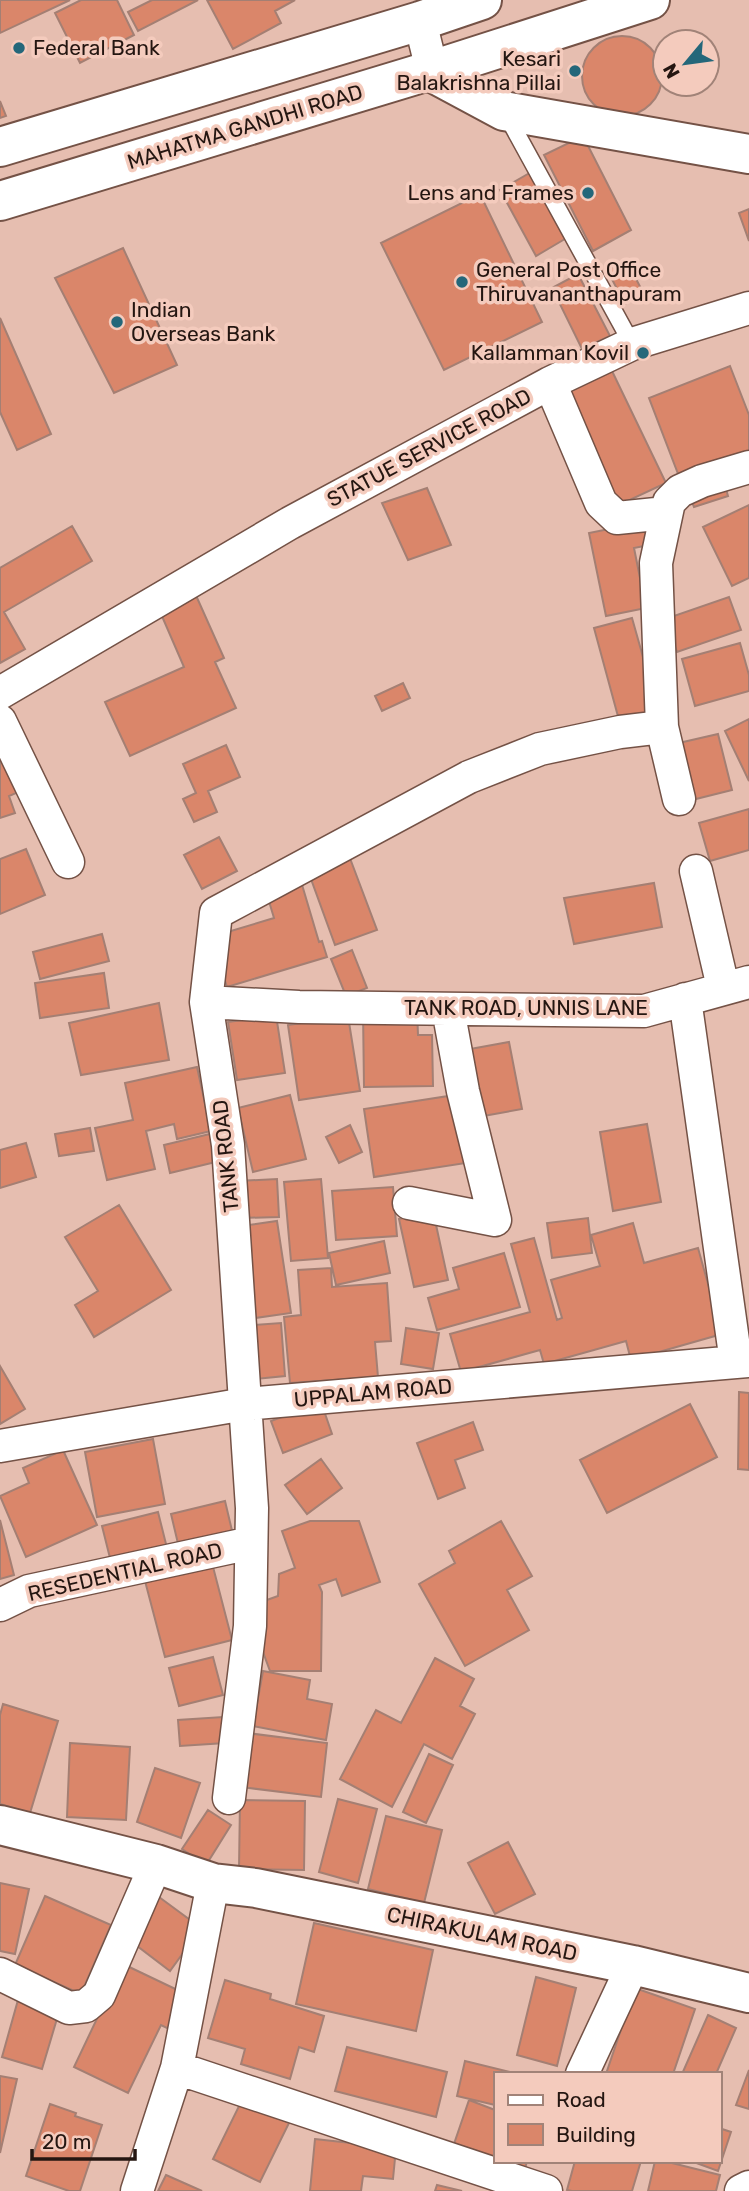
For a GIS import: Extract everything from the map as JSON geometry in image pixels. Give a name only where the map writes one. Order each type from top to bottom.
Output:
[{"type":"main road","points":[[0,147],[416,11],[482,0]]},
{"type":"main road","name":"MAHATMA GANDHI ROAD","points":[[0,201],[432,70],[650,0]]},
{"type":"main road","points":[[432,70],[504,111],[749,154]]},
{"type":"main road","name":"CHIRAKULAM ROAD","points":[[0,1825],[156,1864],[213,1883],[256,1888],[632,1965],[749,1993]]},
{"type":"street","points":[[416,11],[432,70]]},
{"type":"street","name":"STATUE SERVICE ROAD","points":[[0,693],[290,523],[550,383],[632,344],[749,308]]},
{"type":"street","points":[[550,383],[601,503],[618,518],[666,513]]},
{"type":"street","points":[[679,799],[662,727],[656,563],[666,513],[669,502],[680,491],[702,481],[749,467]]},
{"type":"street","points":[[0,721],[68,862]]},
{"type":"street","name":"TANK ROAD","points":[[229,1798],[250,1626],[252,1508],[228,1145],[206,1002],[216,913],[469,777],[540,749],[620,732],[662,727]]},
{"type":"street","points":[[696,871],[736,985]]},
{"type":"street","name":"TANK ROAD, UNNIS LANE","points":[[206,1002],[299,1007],[644,1012],[736,985]]},
{"type":"street","points":[[685,999],[743,1361]]},
{"type":"street","points":[[409,1203],[495,1220],[463,1091],[448,1009]]},
{"type":"street","name":"UPPALAM ROAD","points":[[0,1446],[245,1404],[743,1361]]},
{"type":"street","name":"RESEDENTIAL ROAD","points":[[0,1605],[29,1591],[251,1543]]},
{"type":"street","points":[[0,1974],[69,2008],[86,2006],[99,1995],[156,1864]]},
{"type":"street","points":[[137,2191],[177,2068],[213,1883]]},
{"type":"street","points":[[583,2072],[632,1965]]},
{"type":"street","points":[[177,2068],[545,2183]]},
{"type":"street","points":[[741,2191],[749,2187]]},
{"type":"lane","points":[[504,111],[632,344]]},
{"type":"building","points":[[0,0],[70,0],[0,33]]},
{"type":"building","points":[[81,0],[117,0],[134,35],[80,63],[55,13]]},
{"type":"building","points":[[152,0],[198,0],[138,31],[128,12]]},
{"type":"building","points":[[207,0],[295,0],[275,11],[281,23],[233,49]]},
{"type":"building","points":[[622,36],[637,39],[650,48],[651,98],[655,98],[650,104],[637,113],[622,116],[607,113],[594,104],[585,91],[582,76],[585,61],[594,48],[607,39]]},
{"type":"building","points":[[0,101],[6,116],[0,118]]},
{"type":"building","name":"Lens and Frames","points":[[583,136],[631,230],[593,251],[544,155]]},
{"type":"building","points":[[533,171],[570,236],[536,256],[500,190]]},
{"type":"building","name":"General Post Office Thiruvananthapuram","points":[[480,194],[542,322],[444,370],[381,243]]},
{"type":"building","points":[[749,209],[749,241],[739,213]]},
{"type":"building","name":"Indian Overseas Bank","points":[[123,248],[177,365],[114,393],[55,278]]},
{"type":"building","points":[[626,260],[644,294],[625,304],[607,270]]},
{"type":"building","points":[[578,274],[610,336],[582,349],[552,288]]},
{"type":"building","points":[[0,318],[51,434],[17,450],[0,412]]},
{"type":"building","points":[[730,366],[749,415],[749,453],[680,479],[649,398]]},
{"type":"building","points":[[612,371],[666,483],[619,505],[564,394]]},
{"type":"building","points":[[724,482],[728,496],[694,507],[689,494]]},
{"type":"building","points":[[427,488],[451,545],[408,560],[382,503]]},
{"type":"building","points":[[749,505],[749,578],[732,586],[703,527]]},
{"type":"building","points":[[649,521],[654,544],[634,548],[646,608],[606,616],[589,533]]},
{"type":"building","points":[[72,526],[92,561],[4,612],[25,649],[0,663],[0,568]]},
{"type":"building","points":[[194,591],[224,658],[215,662],[236,708],[130,756],[105,702],[184,667],[158,607]]},
{"type":"building","points":[[729,597],[741,630],[677,652],[665,619]]},
{"type":"building","points":[[632,618],[658,710],[619,720],[594,628]]},
{"type":"building","points":[[740,643],[749,675],[749,691],[695,706],[682,659]]},
{"type":"building","points":[[403,683],[410,698],[382,711],[375,696]]},
{"type":"building","points":[[749,719],[749,781],[725,731]]},
{"type":"building","points":[[0,729],[23,790],[9,796],[15,813],[0,818]]},
{"type":"building","points":[[718,734],[732,790],[684,802],[670,745]]},
{"type":"building","points":[[226,745],[240,777],[208,791],[217,812],[194,822],[183,799],[196,793],[183,764]]},
{"type":"building","points":[[749,809],[749,850],[710,861],[699,823]]},
{"type":"building","points":[[219,837],[237,871],[202,889],[184,855]]},
{"type":"building","points":[[26,849],[45,895],[0,914],[0,859]]},
{"type":"building","points":[[348,853],[377,930],[335,945],[307,868]]},
{"type":"building","points":[[300,878],[319,942],[322,941],[327,957],[227,987],[211,937],[274,918],[265,888]]},
{"type":"building","points":[[654,883],[662,927],[574,944],[564,898]]},
{"type":"building","points":[[102,934],[109,961],[40,979],[33,952]]},
{"type":"building","points":[[352,950],[367,988],[346,996],[331,959]]},
{"type":"building","points":[[104,973],[109,1008],[40,1018],[35,983]]},
{"type":"building","points":[[159,1003],[169,1060],[81,1075],[69,1023]]},
{"type":"building","points":[[417,1009],[418,1035],[432,1035],[433,1086],[364,1087],[363,1010]]},
{"type":"building","points":[[276,1015],[285,1073],[237,1080],[228,1022]]},
{"type":"building","points":[[348,1016],[360,1091],[299,1100],[288,1025]]},
{"type":"building","points":[[509,1042],[522,1109],[472,1118],[459,1051]]},
{"type":"building","points":[[197,1067],[211,1131],[177,1139],[174,1124],[146,1131],[155,1169],[107,1180],[95,1128],[133,1120],[125,1083]]},
{"type":"building","points":[[290,1095],[306,1159],[253,1172],[238,1108]]},
{"type":"building","points":[[455,1095],[466,1163],[374,1177],[364,1109]]},
{"type":"building","points":[[647,1124],[661,1202],[613,1211],[600,1132]]},
{"type":"building","points":[[350,1125],[362,1152],[339,1163],[326,1137]]},
{"type":"building","points":[[90,1128],[94,1151],[59,1156],[55,1134]]},
{"type":"building","points":[[218,1132],[224,1160],[170,1173],[164,1145]]},
{"type":"building","points":[[26,1143],[36,1177],[0,1188],[0,1150]]},
{"type":"building","points":[[277,1179],[279,1217],[240,1218],[238,1181]]},
{"type":"building","points":[[321,1179],[328,1258],[291,1261],[284,1182]]},
{"type":"building","points":[[393,1187],[397,1236],[336,1240],[332,1191]]},
{"type":"building","points":[[119,1205],[171,1290],[94,1337],[75,1305],[98,1291],[65,1237]]},
{"type":"building","points":[[433,1211],[448,1280],[414,1287],[399,1219]]},
{"type":"building","points":[[588,1218],[592,1253],[552,1258],[547,1223]]},
{"type":"building","points":[[277,1221],[291,1313],[255,1318],[241,1226]]},
{"type":"building","points":[[633,1223],[644,1263],[698,1248],[722,1334],[631,1360],[626,1341],[544,1364],[540,1350],[461,1372],[450,1334],[530,1312],[511,1244],[534,1238],[557,1320],[562,1318],[551,1280],[600,1266],[591,1235]]},
{"type":"building","points":[[384,1241],[390,1273],[336,1285],[329,1253]]},
{"type":"building","points":[[504,1253],[520,1307],[437,1330],[428,1298],[459,1289],[453,1268]]},
{"type":"building","points":[[331,1268],[332,1287],[387,1283],[391,1341],[375,1342],[378,1377],[290,1383],[284,1317],[301,1315],[298,1270]]},
{"type":"building","points":[[281,1323],[285,1376],[256,1379],[253,1325]]},
{"type":"building","points":[[406,1328],[439,1333],[433,1369],[401,1364]]},
{"type":"building","points":[[0,1366],[25,1409],[0,1424]]},
{"type":"building","points":[[739,1392],[749,1393],[749,1470],[738,1469]]},
{"type":"building","points":[[321,1402],[332,1434],[283,1453],[271,1421]]},
{"type":"building","points":[[690,1404],[717,1457],[607,1513],[580,1460]]},
{"type":"building","points":[[473,1422],[483,1450],[455,1460],[465,1488],[438,1499],[417,1443]]},
{"type":"building","points":[[153,1439],[165,1504],[97,1517],[85,1452]]},
{"type":"building","points":[[63,1450],[97,1525],[26,1557],[0,1496],[29,1483],[23,1468]]},
{"type":"building","points":[[321,1459],[342,1488],[307,1514],[285,1485]]},
{"type":"building","points":[[225,1501],[234,1539],[180,1552],[171,1514]]},
{"type":"building","points":[[158,1512],[168,1552],[112,1566],[102,1526]]},
{"type":"building","points":[[0,1520],[14,1575],[0,1579]]},
{"type":"building","points":[[310,1521],[359,1521],[380,1582],[342,1596],[336,1579],[319,1585],[322,1592],[321,1671],[270,1671],[263,1652],[264,1601],[278,1596],[279,1574],[295,1568],[282,1531]]},
{"type":"building","points":[[501,1521],[532,1576],[507,1590],[529,1630],[465,1666],[419,1584],[455,1563],[449,1551]]},
{"type":"building","points":[[212,1563],[232,1640],[165,1657],[145,1581]]},
{"type":"building","points":[[213,1657],[223,1695],[179,1706],[169,1668]]},
{"type":"building","points":[[435,1658],[474,1679],[460,1706],[475,1714],[452,1759],[424,1744],[392,1807],[340,1779],[376,1710],[401,1723]]},
{"type":"building","points":[[263,1671],[310,1680],[307,1699],[332,1704],[326,1740],[253,1726]]},
{"type":"building","points":[[3,1704],[58,1721],[30,1813],[0,1804],[0,1715]]},
{"type":"building","points":[[223,1717],[225,1743],[180,1746],[178,1720]]},
{"type":"building","points":[[247,1733],[327,1743],[321,1797],[241,1787]]},
{"type":"building","points":[[70,1743],[130,1747],[126,1820],[67,1817]]},
{"type":"building","points":[[429,1754],[453,1765],[426,1823],[403,1812]]},
{"type":"building","points":[[155,1768],[200,1783],[181,1838],[137,1822]]},
{"type":"building","points":[[338,1799],[377,1809],[358,1883],[319,1872]]},
{"type":"building","points":[[240,1800],[305,1801],[304,1870],[239,1869]]},
{"type":"building","points":[[208,1810],[231,1825],[206,1865],[182,1849]]},
{"type":"building","points":[[386,1816],[442,1830],[424,1903],[368,1889]]},
{"type":"building","points":[[508,1842],[535,1894],[495,1914],[468,1863]]},
{"type":"building","points":[[0,1883],[29,1889],[15,1954],[0,1951]]},
{"type":"building","points":[[45,1896],[111,1925],[81,1994],[15,1965]]},
{"type":"building","points":[[159,1897],[201,1928],[170,1971],[128,1939]]},
{"type":"building","points":[[314,1923],[433,1950],[416,2031],[296,2004]]},
{"type":"building","points":[[123,1964],[188,1995],[171,2030],[161,2025],[128,2093],[74,2067]]},
{"type":"building","points":[[536,1977],[576,1988],[557,2066],[517,2055]]},
{"type":"building","points":[[225,1980],[271,1994],[270,1999],[324,2016],[314,2052],[299,2047],[290,2079],[241,2064],[245,2049],[208,2038]]},
{"type":"building","points":[[635,1988],[695,2009],[674,2072],[607,2072]]},
{"type":"building","points":[[18,2000],[59,2012],[42,2069],[2,2057]]},
{"type":"building","points":[[708,2015],[736,2028],[717,2072],[683,2072]]},
{"type":"building","points":[[347,2047],[447,2072],[436,2117],[335,2091]]},
{"type":"building","points":[[465,2061],[510,2072],[494,2072],[494,2105],[457,2096]]},
{"type":"building","points":[[749,2070],[749,2109],[736,2105]]},
{"type":"building","points":[[0,2076],[17,2079],[0,2153]]},
{"type":"building","points":[[242,2100],[289,2123],[260,2182],[213,2159]]},
{"type":"building","points":[[469,2100],[494,2110],[494,2159],[454,2144]]},
{"type":"building","points":[[50,2104],[102,2125],[80,2191],[69,2191],[26,2176]]},
{"type":"building","points":[[721,2129],[731,2132],[721,2162]]},
{"type":"building","points":[[315,2139],[396,2148],[393,2179],[363,2176],[361,2191],[310,2191]]},
{"type":"building","points":[[508,2163],[526,2163],[525,2169]]},
{"type":"building","points":[[574,2163],[640,2163],[632,2191],[567,2190]]},
{"type":"building","points":[[655,2163],[672,2163],[720,2175],[716,2191],[648,2191]]},
{"type":"building","points":[[696,2163],[721,2163],[718,2171]]},
{"type":"building","points":[[166,2175],[202,2191],[158,2191]]},
{"type":"building","points":[[437,2185],[462,2191],[435,2191]]},
{"type":"place","name":"Federal Bank","points":[[19,48]]},
{"type":"place","name":"Kesari Balakrishna Pillai","points":[[575,71]]},
{"type":"place","name":"Lens and Frames","points":[[588,193]]},
{"type":"place","name":"General Post Office Thiruvananthapuram","points":[[462,282]]},
{"type":"place","name":"Indian Overseas Bank","points":[[117,322]]},
{"type":"place","name":"Kallamman Kovil","points":[[643,353]]}]
